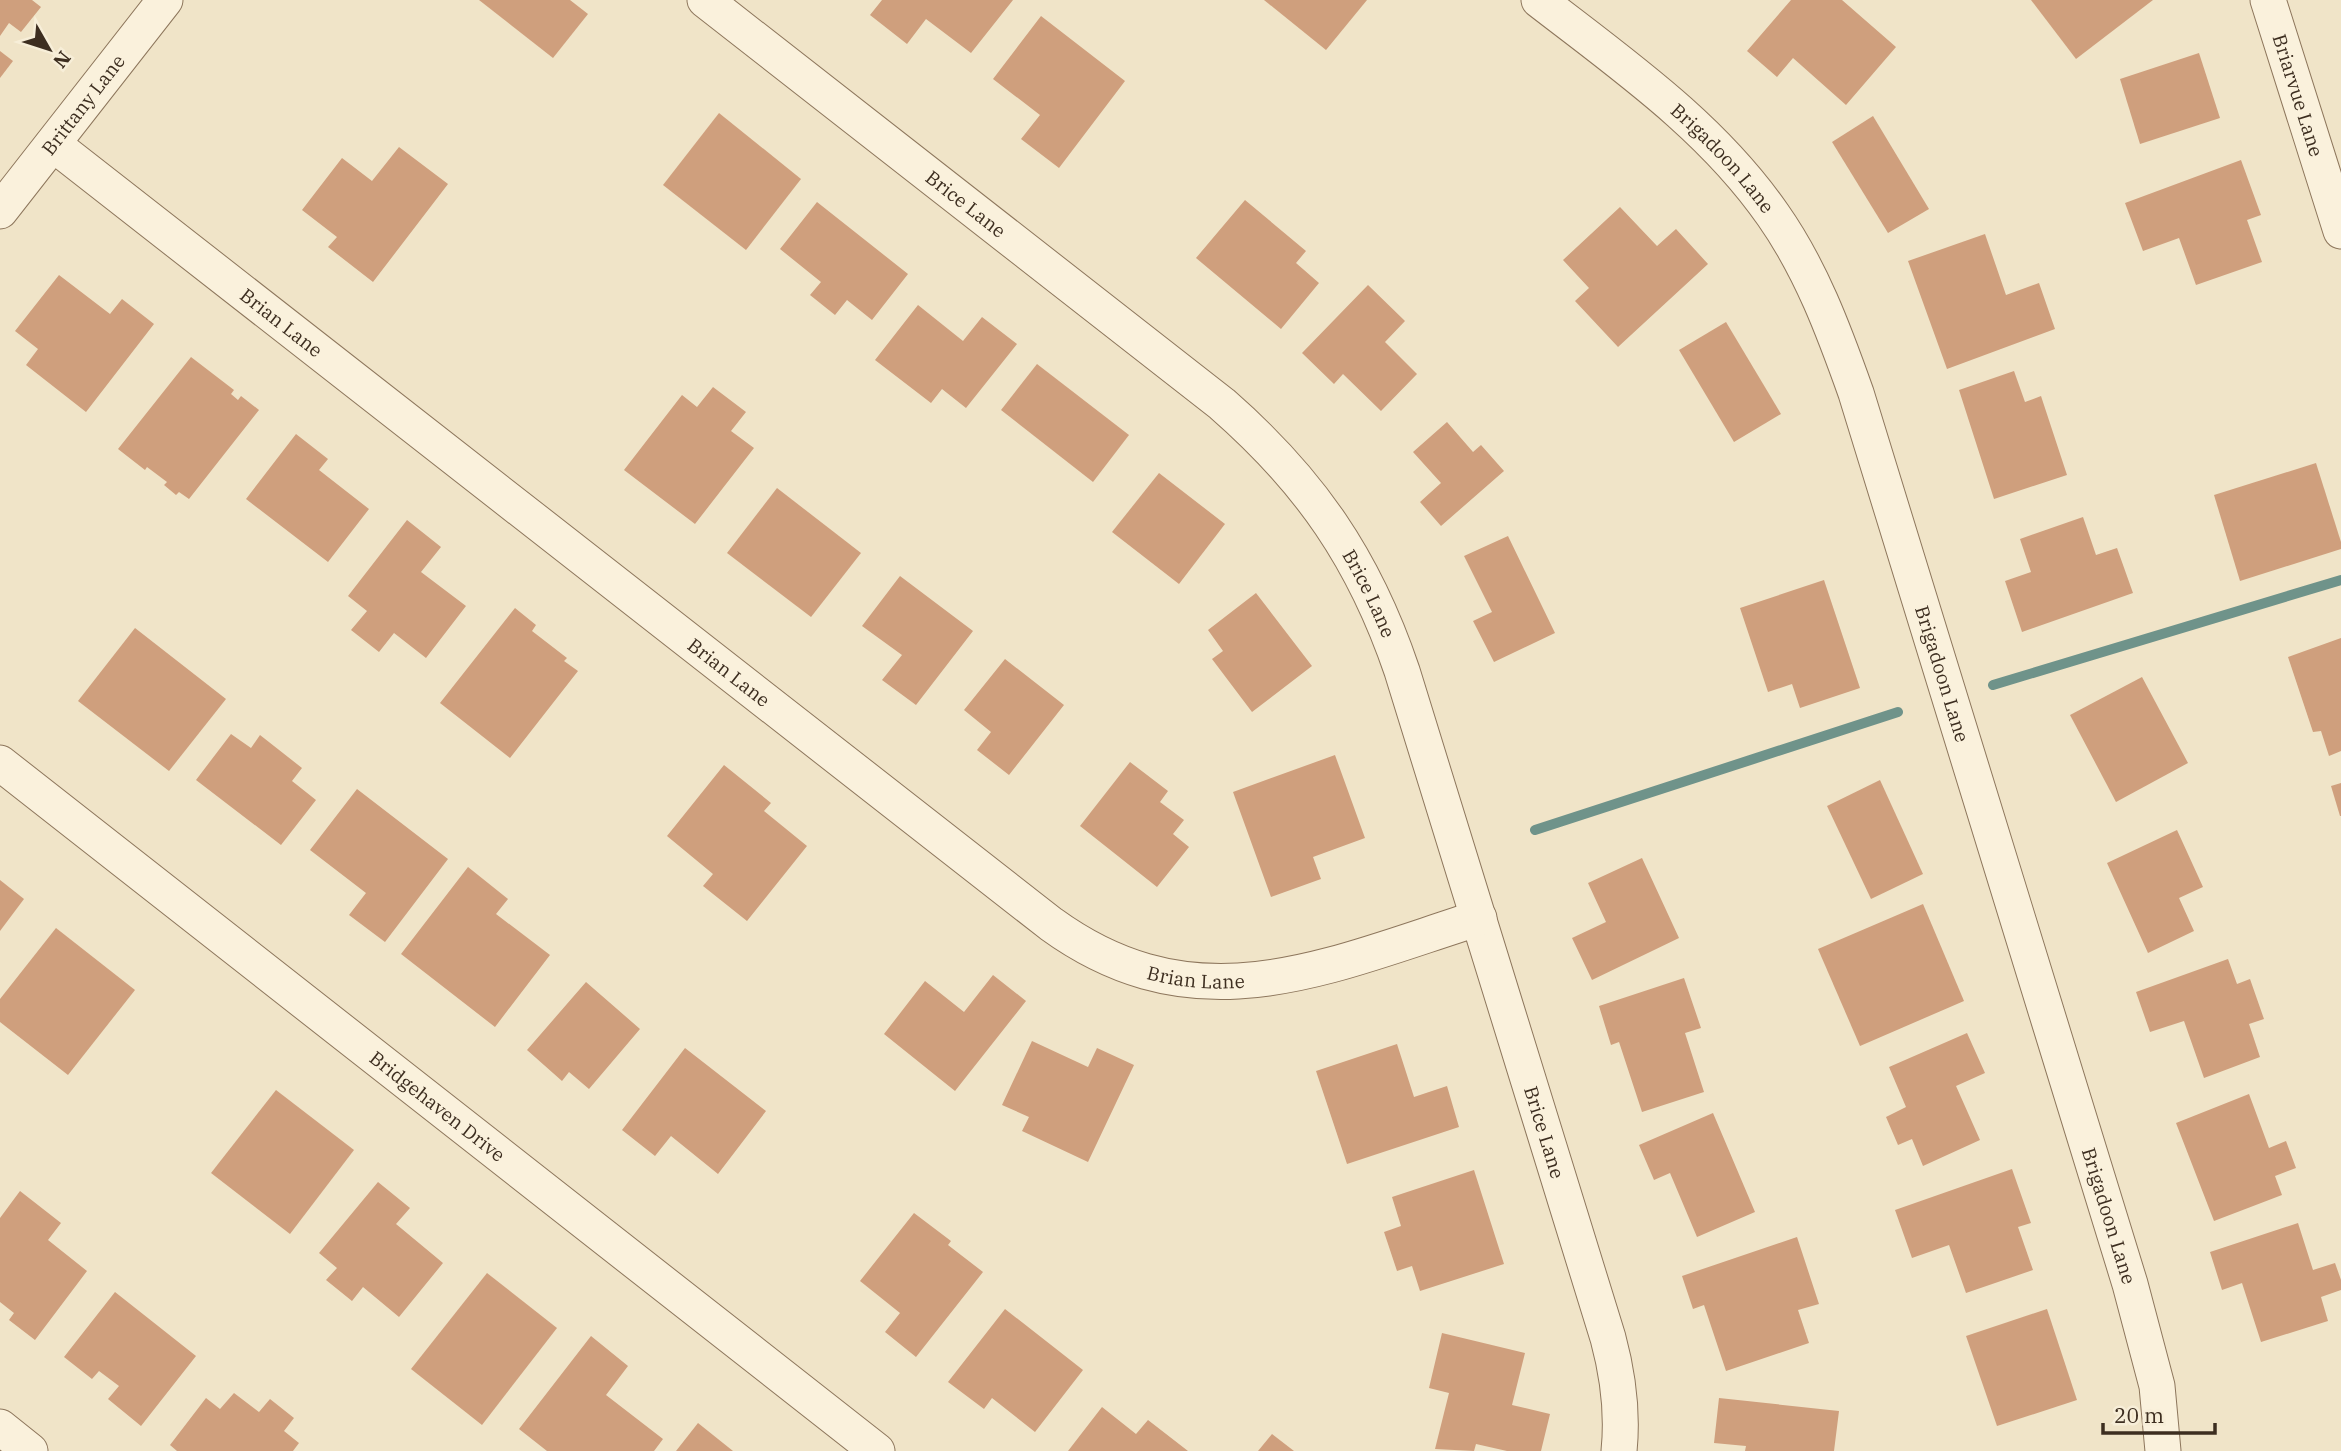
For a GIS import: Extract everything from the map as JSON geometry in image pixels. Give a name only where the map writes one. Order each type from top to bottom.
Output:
[{"type":"street","name":"Brittany Lane","points":[[0,211],[165,0]]},
{"type":"street","name":"Brice Lane","points":[[705,0],[1222,404],[1262,440],[1294,476],[1321,508],[1351,553],[1392,641],[1615,1362],[1620,1408],[1619,1451]]},
{"type":"street","name":"Brigadoon Lane","points":[[1539,0],[1672,105],[1741,173],[1804,266],[1832,327],[1860,406],[2130,1284],[2157,1386],[2163,1451]]},
{"type":"street","name":"Briarvue Lane","points":[[2268,0],[2341,231]]},
{"type":"street","name":"Brian Lane","points":[[52,144],[1051,924],[1087,947],[1151,973],[1198,981],[1243,983],[1321,968],[1479,918]]},
{"type":"street","name":"Bridgehaven Drive","points":[[0,763],[877,1451]]},
{"type":"street","points":[[0,1427],[30,1451]]},
{"type":"building","points":[[0,0],[32,0],[41,7],[21,32],[9,23],[0,36]]},
{"type":"building","points":[[479,0],[570,0],[588,14],[553,58]]},
{"type":"building","points":[[882,0],[1013,0],[971,53],[926,19],[907,44],[870,15]]},
{"type":"building","points":[[1264,0],[1367,0],[1326,50]]},
{"type":"building","points":[[1791,0],[1842,0],[1896,47],[1846,105],[1793,58],[1777,77],[1747,51]]},
{"type":"building","points":[[2031,0],[2153,0],[2076,59]]},
{"type":"building","points":[[1041,16],[1125,81],[1059,168],[1021,139],[1040,115],[993,79]]},
{"type":"building","points":[[0,51],[13,61],[0,78]]},
{"type":"building","points":[[2199,53],[2220,118],[2140,144],[2120,79]]},
{"type":"building","points":[[719,113],[801,179],[746,250],[663,185]]},
{"type":"building","points":[[1873,116],[1929,209],[1888,233],[1832,142]]},
{"type":"building","points":[[399,147],[448,184],[373,282],[328,247],[337,237],[302,210],[342,158],[372,181]]},
{"type":"building","points":[[2241,160],[2261,215],[2247,220],[2262,262],[2196,285],[2179,238],[2143,251],[2125,203]]},
{"type":"building","points":[[1245,200],[1306,251],[1296,263],[1319,283],[1281,329],[1196,258]]},
{"type":"building","points":[[817,202],[908,274],[872,320],[847,300],[835,315],[810,295],[821,282],[780,249]]},
{"type":"building","points":[[1620,207],[1657,246],[1676,229],[1708,264],[1618,347],[1575,301],[1589,288],[1563,260]]},
{"type":"building","points":[[1985,234],[2006,295],[2039,283],[2055,329],[1947,369],[1908,261]]},
{"type":"building","points":[[59,275],[110,314],[122,299],[154,324],[86,412],[26,365],[38,349],[15,331]]},
{"type":"building","points":[[1368,285],[1405,321],[1385,342],[1417,374],[1381,411],[1343,374],[1334,384],[1302,353]]},
{"type":"building","points":[[918,305],[963,341],[982,317],[1017,344],[966,408],[942,389],[931,403],[875,360]]},
{"type":"building","points":[[1726,322],[1781,414],[1734,442],[1679,350]]},
{"type":"building","points":[[191,357],[234,390],[231,394],[238,400],[241,396],[259,410],[189,499],[179,492],[176,495],[164,485],[167,482],[147,467],[145,470],[118,449]]},
{"type":"building","points":[[1037,364],[1129,435],[1093,482],[1001,410]]},
{"type":"building","points":[[2014,371],[2025,402],[2041,396],[2067,475],[1994,499],[1959,390]]},
{"type":"building","points":[[713,387],[746,412],[731,431],[754,448],[695,524],[624,470],[682,395],[697,407]]},
{"type":"building","points":[[1447,422],[1473,452],[1481,445],[1504,471],[1441,526],[1420,502],[1441,483],[1413,452]]},
{"type":"building","points":[[296,434],[328,459],[319,470],[369,509],[328,562],[246,499]]},
{"type":"building","points":[[2316,463],[2341,549],[2240,581],[2214,495]]},
{"type":"building","points":[[1159,473],[1225,524],[1179,584],[1112,532]]},
{"type":"building","points":[[777,488],[861,553],[811,617],[727,553]]},
{"type":"building","points":[[2083,517],[2096,555],[2117,548],[2133,593],[2022,632],[2005,581],[2031,572],[2020,539]]},
{"type":"building","points":[[407,520],[441,547],[421,572],[466,606],[426,658],[394,633],[379,652],[351,630],[367,611],[348,596]]},
{"type":"building","points":[[1508,536],[1555,633],[1494,662],[1473,621],[1492,612],[1464,556]]},
{"type":"building","points":[[900,576],[973,631],[916,705],[882,680],[902,655],[862,626]]},
{"type":"building","points":[[1824,580],[1860,688],[1800,708],[1792,684],[1768,692],[1740,608]]},
{"type":"building","points":[[1256,593],[1312,666],[1252,712],[1212,659],[1223,651],[1208,630]]},
{"type":"building","points":[[515,608],[536,625],[532,631],[567,658],[564,661],[578,671],[510,758],[440,703]]},
{"type":"building","points":[[135,628],[226,699],[169,771],[78,701]]},
{"type":"building","points":[[2341,638],[2341,751],[2329,756],[2321,731],[2313,732],[2288,657]]},
{"type":"building","points":[[1005,659],[1064,705],[1009,775],[977,750],[991,732],[964,710]]},
{"type":"building","points":[[2142,677],[2188,763],[2116,802],[2070,715]]},
{"type":"building","points":[[231,734],[251,748],[260,735],[302,768],[292,781],[316,800],[281,845],[196,780]]},
{"type":"building","points":[[1335,755],[1365,838],[1313,857],[1321,879],[1271,897],[1233,792]]},
{"type":"building","points":[[1130,762],[1168,791],[1160,802],[1184,820],[1173,834],[1189,847],[1157,887],[1080,826]]},
{"type":"building","points":[[724,765],[771,803],[764,811],[807,846],[747,921],[703,886],[713,874],[667,836]]},
{"type":"building","points":[[1880,780],[1923,874],[1871,899],[1827,806]]},
{"type":"building","points":[[2341,783],[2341,816],[2340,816],[2331,786]]},
{"type":"building","points":[[357,789],[448,859],[385,942],[349,915],[366,893],[310,850]]},
{"type":"building","points":[[2177,830],[2203,887],[2179,898],[2194,931],[2148,953],[2107,863]]},
{"type":"building","points":[[1642,858],[1679,938],[1592,980],[1572,938],[1606,922],[1588,883]]},
{"type":"building","points":[[468,867],[508,899],[496,914],[550,955],[495,1027],[401,954]]},
{"type":"building","points":[[0,880],[24,899],[0,931]]},
{"type":"building","points":[[1923,904],[1964,1001],[1860,1046],[1818,949]]},
{"type":"building","points":[[56,928],[135,990],[68,1075],[0,1022],[0,999]]},
{"type":"building","points":[[2228,959],[2237,984],[2250,979],[2264,1019],[2249,1024],[2260,1057],[2204,1078],[2184,1021],[2150,1032],[2136,992]]},
{"type":"building","points":[[993,975],[1026,1001],[955,1091],[884,1034],[925,981],[964,1012]]},
{"type":"building","points":[[1684,978],[1701,1028],[1685,1033],[1704,1092],[1642,1112],[1619,1042],[1611,1045],[1599,1006]]},
{"type":"building","points":[[586,982],[640,1029],[589,1089],[569,1072],[562,1081],[527,1050]]},
{"type":"building","points":[[1967,1033],[1985,1073],[1956,1086],[1980,1140],[1923,1166],[1912,1139],[1898,1145],[1886,1117],[1906,1107],[1889,1067]]},
{"type":"building","points":[[1032,1041],[1088,1067],[1097,1048],[1134,1065],[1088,1162],[1022,1131],[1029,1117],[1002,1105]]},
{"type":"building","points":[[1397,1044],[1414,1097],[1447,1086],[1459,1127],[1347,1164],[1316,1071]]},
{"type":"building","points":[[685,1048],[766,1111],[718,1174],[671,1136],[655,1156],[622,1130]]},
{"type":"building","points":[[276,1090],[354,1150],[290,1234],[211,1173]]},
{"type":"building","points":[[2249,1094],[2269,1148],[2286,1141],[2296,1168],[2275,1176],[2282,1195],[2214,1221],[2176,1123]]},
{"type":"building","points":[[1713,1113],[1755,1212],[1697,1237],[1670,1173],[1654,1180],[1639,1145]]},
{"type":"building","points":[[2012,1169],[2031,1223],[2018,1227],[2033,1270],[1966,1293],[1949,1245],[1912,1258],[1895,1210]]},
{"type":"building","points":[[1474,1170],[1504,1264],[1420,1291],[1412,1266],[1397,1271],[1384,1232],[1401,1226],[1392,1197]]},
{"type":"building","points":[[378,1182],[410,1208],[396,1224],[443,1263],[399,1317],[363,1287],[352,1301],[326,1280],[337,1268],[319,1253]]},
{"type":"building","points":[[20,1191],[61,1223],[48,1240],[87,1271],[35,1340],[9,1320],[14,1313],[0,1302],[0,1218]]},
{"type":"building","points":[[914,1213],[951,1241],[948,1245],[983,1272],[916,1357],[885,1332],[900,1313],[860,1281]]},
{"type":"building","points":[[2298,1223],[2313,1270],[2335,1263],[2341,1280],[2341,1290],[2321,1297],[2328,1321],[2261,1342],[2242,1283],[2222,1290],[2210,1252]]},
{"type":"building","points":[[1797,1237],[1819,1304],[1798,1310],[1809,1343],[1726,1371],[1704,1305],[1693,1309],[1682,1276]]},
{"type":"building","points":[[487,1273],[557,1328],[482,1425],[411,1369]]},
{"type":"building","points":[[115,1292],[196,1356],[141,1426],[108,1399],[119,1386],[99,1371],[92,1379],[64,1357]]},
{"type":"building","points":[[1005,1309],[1083,1370],[1035,1432],[992,1398],[984,1409],[948,1382]]},
{"type":"building","points":[[2047,1309],[2077,1400],[1997,1426],[1966,1336]]},
{"type":"building","points":[[1442,1333],[1525,1353],[1512,1405],[1550,1414],[1541,1451],[1507,1451],[1476,1444],[1474,1451],[1435,1449],[1449,1393],[1429,1388]]},
{"type":"building","points":[[591,1336],[628,1366],[606,1395],[663,1439],[654,1451],[547,1451],[519,1429]]},
{"type":"building","points":[[234,1393],[259,1412],[270,1399],[294,1418],[284,1431],[299,1443],[293,1451],[177,1451],[170,1445],[206,1398],[220,1409]]},
{"type":"building","points":[[1719,1398],[1839,1411],[1834,1451],[1745,1451],[1746,1446],[1714,1443]]},
{"type":"building","points":[[1102,1407],[1136,1434],[1148,1420],[1188,1451],[1068,1451]]},
{"type":"building","points":[[698,1423],[733,1451],[676,1451]]},
{"type":"building","points":[[1272,1434],[1294,1451],[1258,1451]]},
{"type":"waterway","points":[[1993,685],[2341,580]]},
{"type":"waterway","points":[[1535,830],[1898,712]]}]
